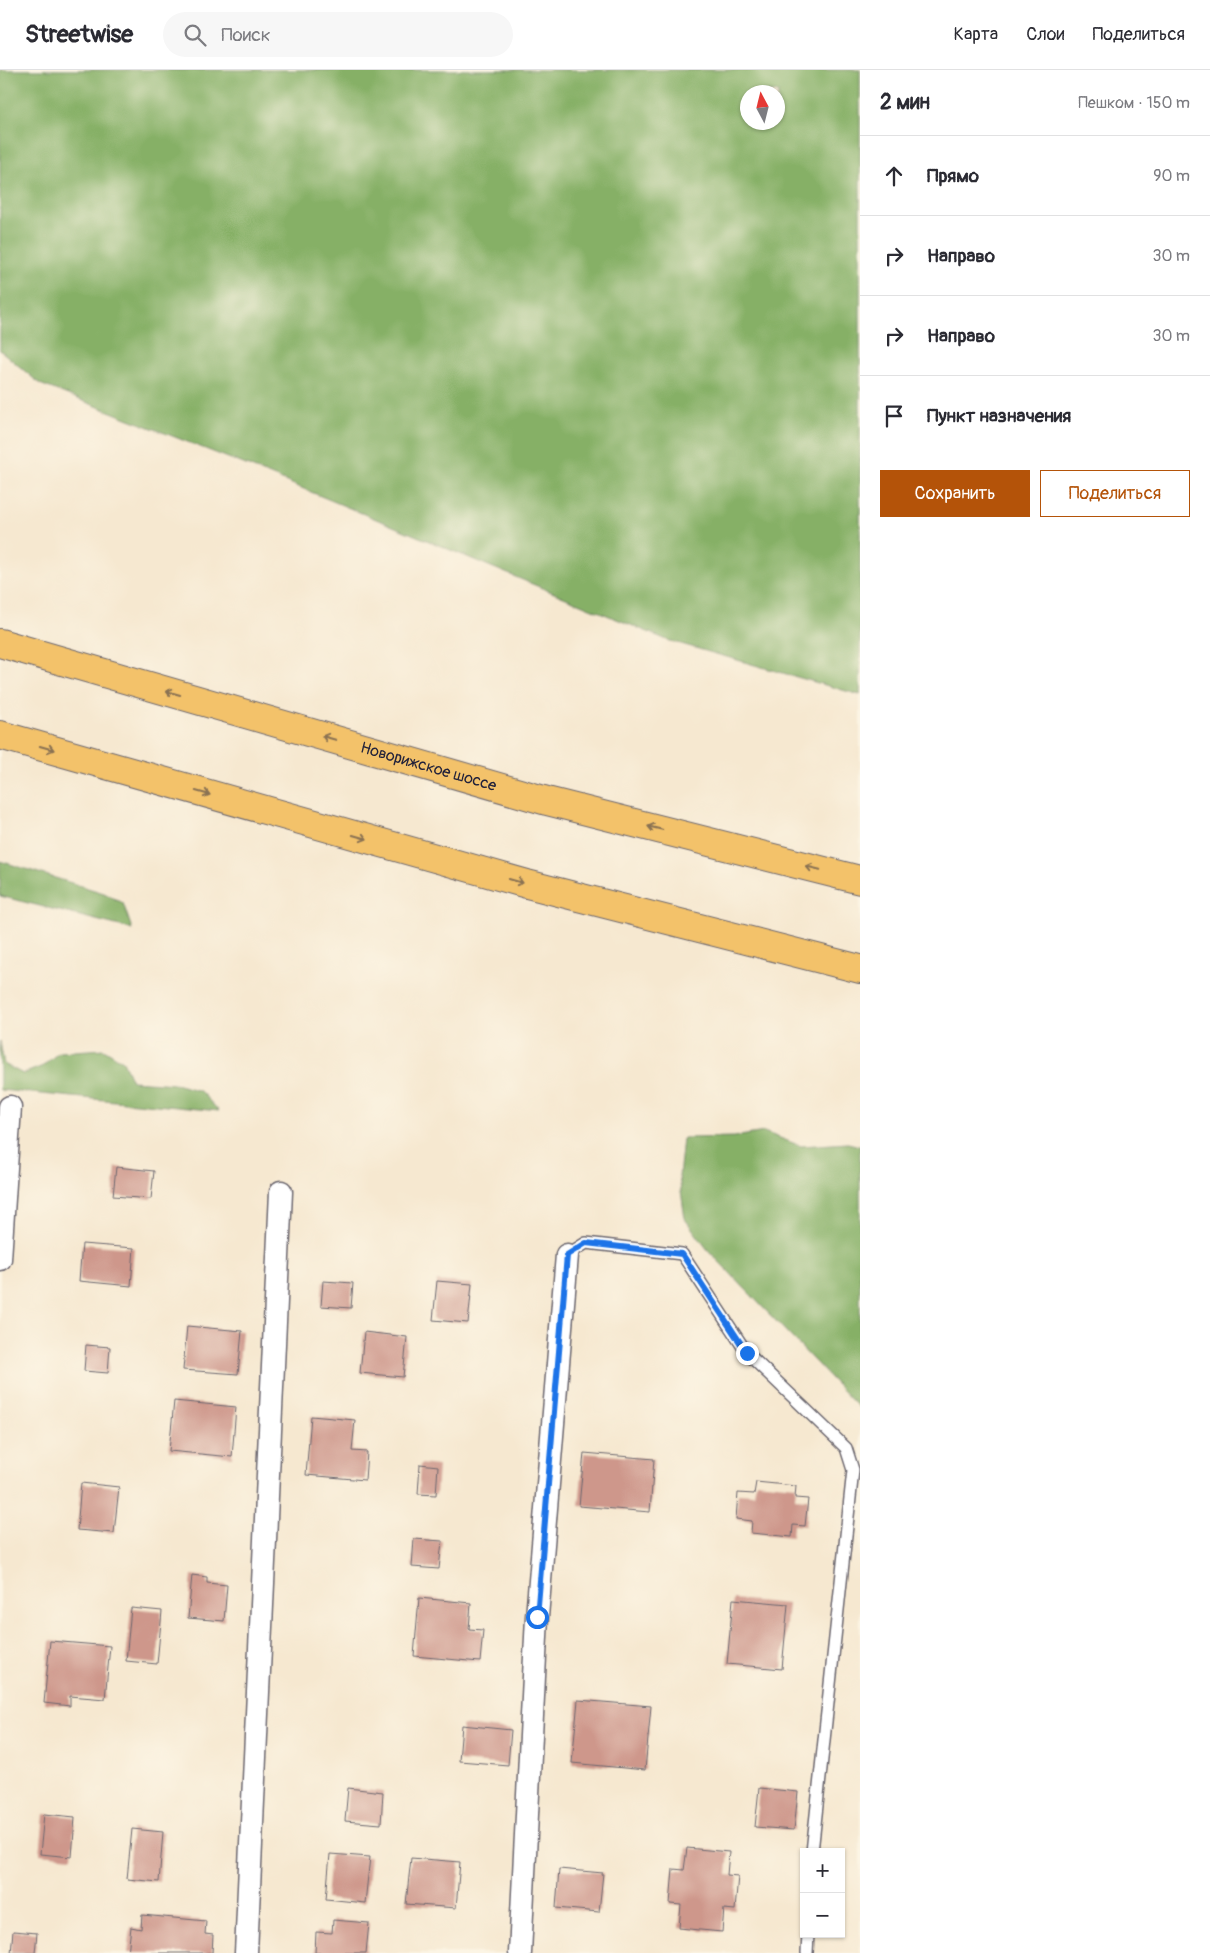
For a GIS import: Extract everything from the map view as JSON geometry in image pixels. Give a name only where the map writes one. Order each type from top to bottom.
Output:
[{"type":"highway","name":"Новорижское шоссе","points":[[0,643],[547,802],[860,880]]},
{"type":"highway","points":[[0,735],[527,884],[860,969]]},
{"type":"street","points":[[0,1258],[10,1107]]},
{"type":"street","points":[[246,1953],[281,1192]]},
{"type":"street","points":[[520,1953],[537,1617],[567,1255]]},
{"type":"lane","points":[[567,1255],[586,1243],[682,1254],[747,1353],[846,1448],[853,1470],[812,1848]]},
{"type":"lane","points":[[807,1953],[808,1938]]},
{"type":"green space","points":[[0,70],[860,70],[860,695],[667,640],[246,465],[40,384],[0,350]]},
{"type":"green space","points":[[0,861],[104,893],[123,903],[132,929],[0,896]]},
{"type":"green space","points":[[0,1041],[4,1064],[23,1074],[43,1066],[59,1052],[104,1049],[123,1061],[132,1081],[176,1084],[200,1091],[219,1111],[0,1090]]},
{"type":"green space","points":[[764,1132],[801,1146],[848,1143],[860,1146],[860,1409],[708,1250],[685,1219],[679,1177],[683,1138],[734,1137]]},
{"type":"building","points":[[116,1167],[154,1171],[151,1199],[113,1196]]},
{"type":"building","points":[[82,1244],[134,1248],[131,1286],[79,1281]]},
{"type":"building","points":[[323,1281],[353,1283],[351,1308],[321,1306]]},
{"type":"building","points":[[437,1281],[472,1284],[468,1323],[433,1320]]},
{"type":"building","points":[[187,1326],[242,1331],[238,1374],[183,1370]]},
{"type":"building","points":[[364,1332],[407,1337],[403,1377],[360,1373]]},
{"type":"building","points":[[86,1345],[110,1347],[108,1373],[84,1371]]},
{"type":"building","points":[[174,1401],[236,1407],[232,1457],[169,1451]]},
{"type":"building","points":[[311,1416],[355,1420],[352,1451],[367,1452],[365,1480],[306,1475]]},
{"type":"building","points":[[584,1453],[654,1459],[650,1512],[579,1506]]},
{"type":"building","points":[[420,1464],[438,1466],[436,1495],[418,1494]]},
{"type":"building","points":[[756,1482],[796,1486],[795,1498],[808,1499],[805,1526],[793,1525],[792,1537],[751,1533],[752,1521],[736,1519],[738,1493],[754,1494]]},
{"type":"building","points":[[81,1483],[119,1487],[114,1533],[77,1530]]},
{"type":"building","points":[[414,1539],[442,1541],[439,1569],[412,1567]]},
{"type":"building","points":[[192,1575],[207,1577],[207,1583],[227,1585],[224,1621],[188,1618]]},
{"type":"building","points":[[419,1598],[471,1603],[469,1629],[483,1630],[480,1662],[414,1656]]},
{"type":"building","points":[[733,1599],[788,1604],[782,1669],[727,1664]]},
{"type":"building","points":[[131,1608],[162,1611],[157,1664],[126,1661]]},
{"type":"building","points":[[50,1641],[110,1646],[105,1699],[70,1696],[70,1706],[44,1703]]},
{"type":"building","points":[[578,1700],[651,1706],[645,1770],[572,1763]]},
{"type":"building","points":[[462,1725],[511,1730],[508,1765],[459,1761]]},
{"type":"building","points":[[348,1788],[383,1792],[381,1824],[345,1821]]},
{"type":"building","points":[[759,1788],[798,1792],[794,1830],[755,1827]]},
{"type":"building","points":[[44,1814],[75,1817],[72,1857],[40,1854]]},
{"type":"building","points":[[132,1829],[163,1832],[159,1882],[127,1879]]},
{"type":"building","points":[[687,1848],[729,1852],[727,1875],[738,1876],[735,1910],[724,1909],[722,1932],[679,1928],[681,1905],[670,1904],[673,1869],[684,1870]]},
{"type":"building","points":[[330,1854],[370,1857],[365,1903],[326,1899]]},
{"type":"building","points":[[411,1858],[460,1862],[456,1908],[406,1904]]},
{"type":"building","points":[[559,1869],[603,1873],[599,1912],[556,1908]]},
{"type":"building","points":[[142,1915],[206,1921],[205,1934],[213,1935],[212,1953],[128,1953],[131,1927],[141,1929]]},
{"type":"building","points":[[333,1920],[369,1923],[366,1953],[315,1953],[316,1932],[332,1933]]},
{"type":"building","points":[[13,1931],[37,1933],[35,1953],[11,1953]]},
{"type":"route","points":[[537,1617],[567,1255],[586,1243],[682,1254],[747,1353]]}]
